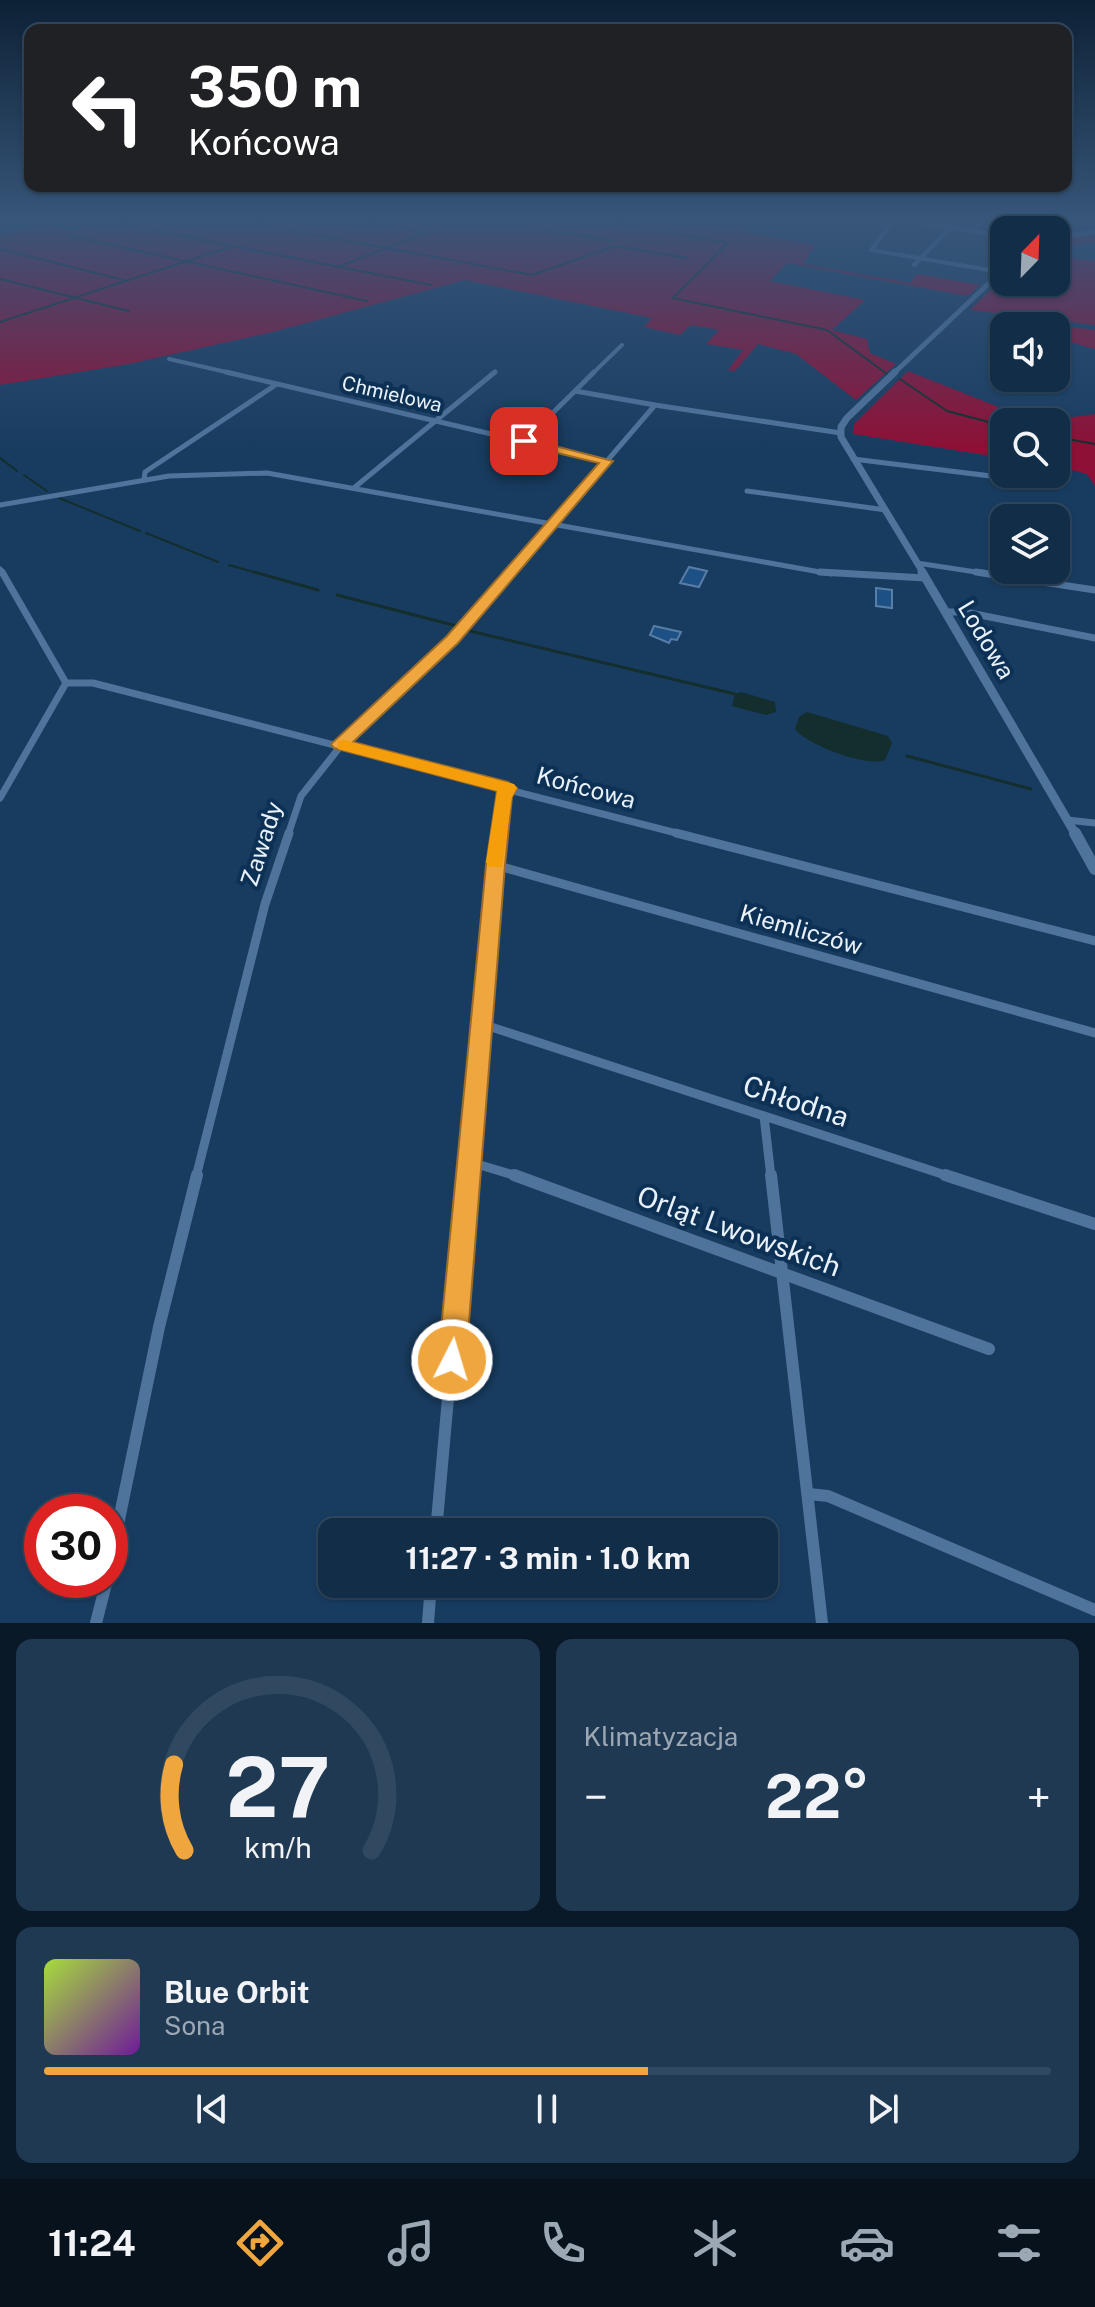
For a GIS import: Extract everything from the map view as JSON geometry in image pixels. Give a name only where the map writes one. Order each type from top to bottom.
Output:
[{"type":"street","points":[[575,391],[841,433],[847,418],[974,297]]},
{"type":"street","points":[[524,441],[622,345]]},
{"type":"street","name":"Chmielowa","points":[[169,359],[607,461]]},
{"type":"street","points":[[355,487],[495,372]]},
{"type":"street","points":[[144,480],[145,472],[277,384]]},
{"type":"street","name":"Zawady","points":[[124,1494],[159,1327],[265,904],[301,796],[340,744],[452,640],[655,405]]},
{"type":"street","name":"Lodowa","points":[[841,433],[853,459],[886,510],[1095,869]]},
{"type":"street","points":[[853,459],[990,476]]},
{"type":"street","points":[[0,505],[144,480],[243,472],[355,487],[831,574],[925,578]]},
{"type":"street","points":[[747,491],[886,510]]},
{"type":"street","points":[[917,563],[1095,590]]},
{"type":"street","points":[[0,569],[66,683],[0,798]]},
{"type":"street","points":[[946,612],[965,612],[1095,638]]},
{"type":"street","name":"Końcowa","points":[[66,683],[93,683],[340,744],[1095,941]]},
{"type":"street","points":[[437,1518],[495,865],[503,797],[508,788]]},
{"type":"street","points":[[1067,820],[1095,823]]},
{"type":"street","name":"Kiemliczów","points":[[495,865],[1095,1033]]},
{"type":"street","name":"Chłodna","points":[[482,1024],[1095,1224]]},
{"type":"street","points":[[764,1116],[765,1152],[783,1273],[822,1623]]},
{"type":"street","name":"Orląt Lwowskich","points":[[470,1162],[490,1166],[989,1349]]},
{"type":"street","points":[[809,1494],[828,1496],[1095,1610]]},
{"type":"street","points":[[96,1623],[102,1598]]},
{"type":"street","points":[[428,1623],[430,1598]]},
{"type":"shaded area","points":[[0,297],[403,297],[273,332],[129,364],[0,385]]},
{"type":"shaded area","points":[[547,297],[849,297],[865,300],[832,330],[867,339],[870,353],[896,364],[856,400],[796,354],[758,344],[735,371],[728,370],[743,350],[706,344],[719,330],[691,325],[680,335],[644,327],[652,318]]},
{"type":"shaded area","points":[[984,297],[1095,297],[1095,325],[1070,322],[1070,312],[970,310]]},
{"type":"shaded area","points":[[1070,327],[1095,330],[1095,349],[1070,342]]},
{"type":"shaded area","points":[[908,371],[1001,408],[990,408],[990,456],[853,434],[854,424]]},
{"type":"shaded area","points":[[1095,414],[1095,486],[1087,474],[1070,470],[1070,417]]},
{"type":"shaded area","points":[[741,692],[775,702],[776,712],[766,715],[732,706],[735,694]]},
{"type":"shaded area","points":[[807,712],[888,736],[892,743],[885,760],[877,762],[852,758],[801,735],[795,729],[799,717]]},
{"type":"building","points":[[689,567],[707,571],[699,587],[680,583]]},
{"type":"building","points":[[876,588],[892,590],[892,608],[876,606]]},
{"type":"building","points":[[654,626],[681,632],[677,640],[671,639],[669,643],[650,635]]},
{"type":"waterway","points":[[348,297],[367,301]]},
{"type":"waterway","points":[[674,297],[827,330],[887,374]]},
{"type":"waterway","points":[[0,322],[75,298]]},
{"type":"waterway","points":[[75,298],[129,311]]},
{"type":"waterway","points":[[900,379],[947,411],[990,422]]},
{"type":"waterway","points":[[1070,440],[1095,444]]},
{"type":"waterway","points":[[0,458],[17,471]]},
{"type":"waterway","points":[[24,475],[47,491]]},
{"type":"waterway","points":[[59,498],[140,531]]},
{"type":"waterway","points":[[146,533],[218,562]]},
{"type":"waterway","points":[[229,565],[261,574]]},
{"type":"waterway","points":[[254,572],[318,590]]},
{"type":"waterway","points":[[337,595],[457,626]]},
{"type":"waterway","points":[[470,631],[735,694]]},
{"type":"waterway","points":[[907,756],[1031,789]]},
{"type":"slow traffic","points":[[344,745],[508,788],[503,797],[496,862]]},
{"type":"route","points":[[452,1360],[495,865],[503,797],[508,788],[340,744],[452,640],[607,461],[524,441]]}]
